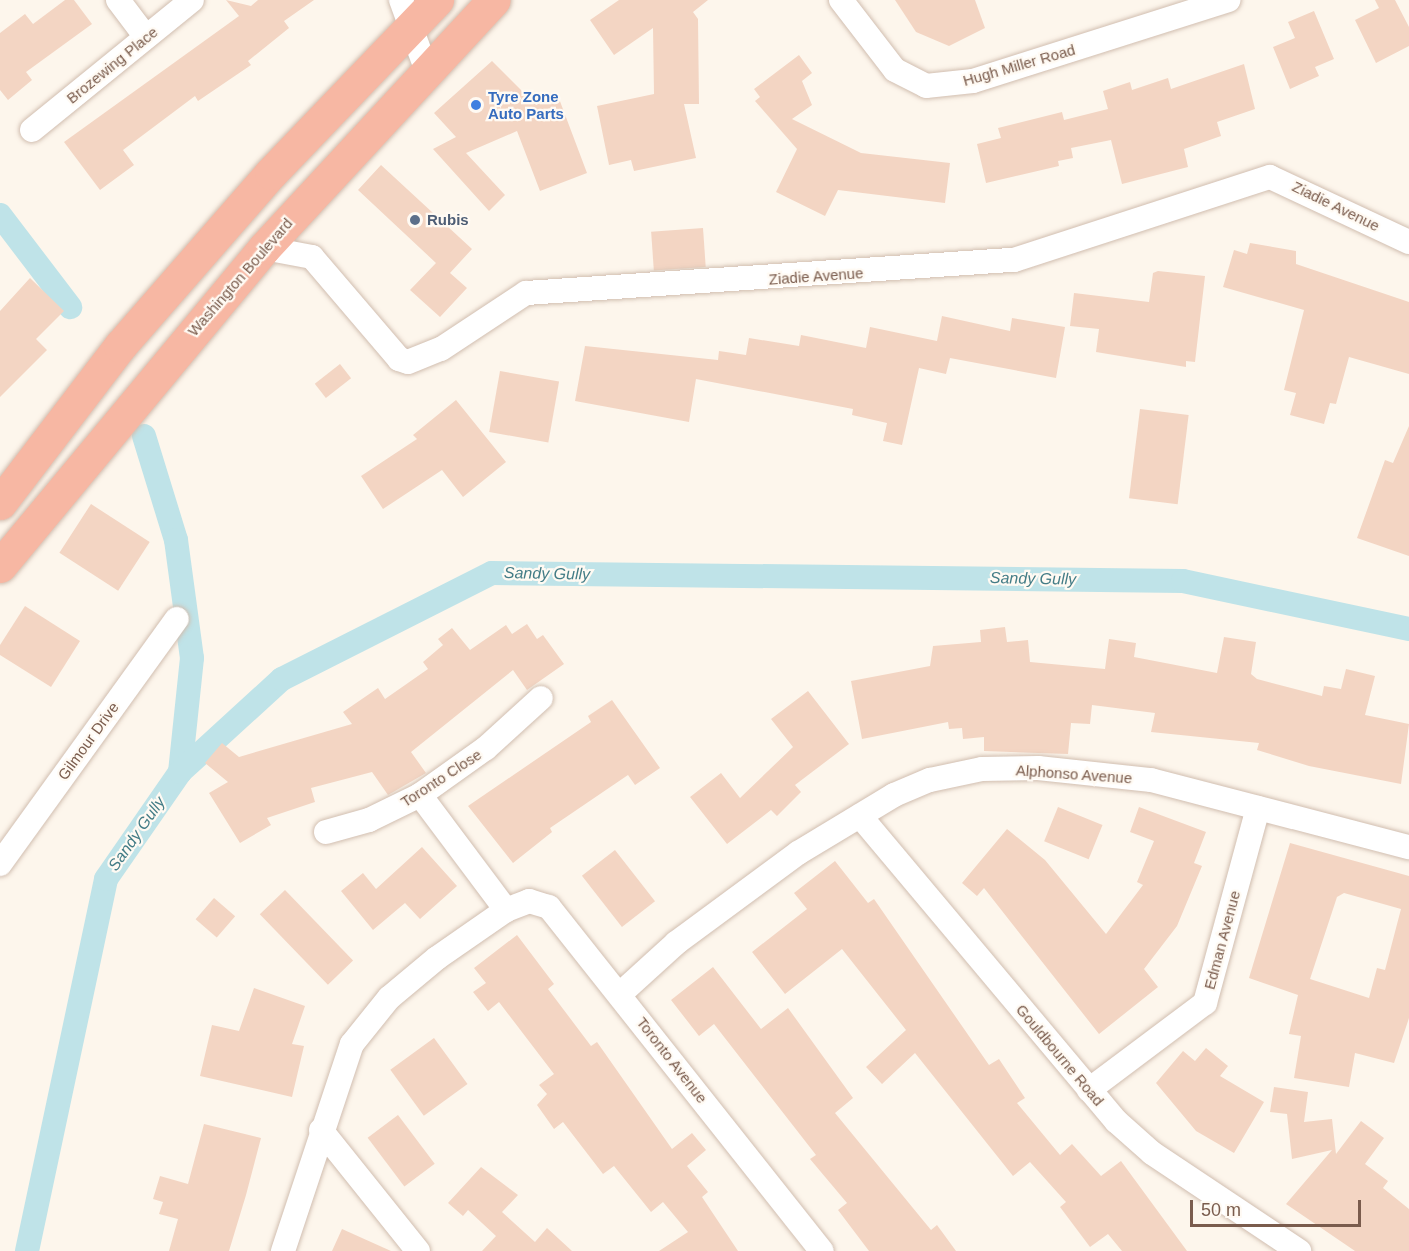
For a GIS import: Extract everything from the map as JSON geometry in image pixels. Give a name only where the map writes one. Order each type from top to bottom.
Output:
[{"type":"highway","points":[[0,503],[120,346],[407,14],[437,0]]},
{"type":"highway","name":"Washington Boulevard","points":[[0,566],[264,248],[428,74],[494,0]]},
{"type":"street","points":[[118,0],[146,37]]},
{"type":"street","name":"Brozewing Place","points":[[32,130],[192,0]]},
{"type":"street","name":"Hugh Miller Road","points":[[841,0],[895,70],[926,86],[973,81],[1228,0]]},
{"type":"street","points":[[407,14],[428,74]]},
{"type":"street","name":"Ziadie Avenue","points":[[264,248],[312,257],[399,359],[408,362],[441,349],[526,292],[1014,260],[1270,177],[1409,242]]},
{"type":"street","name":"Gilmour Drive","points":[[0,864],[177,619]]},
{"type":"street","name":"Toronto Close","points":[[326,832],[369,820],[420,795],[486,748],[541,698]]},
{"type":"street","name":"Alphonso Avenue","points":[[620,994],[736,896],[860,816],[930,780],[1027,768],[1151,780],[1409,848]]},
{"type":"street","points":[[420,795],[506,910]]},
{"type":"street","name":"Edman Avenue","points":[[1089,1090],[1205,1003],[1258,808]]},
{"type":"street","name":"Gouldbourne Road","points":[[860,816],[1089,1090],[1152,1153],[1299,1251]]},
{"type":"street","name":"Toronto Avenue","points":[[283,1251],[321,1130],[352,1044],[389,998],[506,910],[529,901],[549,907],[822,1251]]},
{"type":"street","points":[[321,1130],[418,1251]]},
{"type":"building","points":[[65,0],[74,0],[92,24],[26,72],[32,80],[8,100],[0,90],[0,33],[25,14],[33,24]]},
{"type":"building","points":[[226,0],[251,6],[258,0],[314,0],[284,21],[289,28],[248,61],[251,65],[198,101],[195,96],[123,150],[134,165],[100,190],[64,142],[239,16]]},
{"type":"building","points":[[619,0],[708,0],[693,12],[698,19],[699,104],[684,104],[696,158],[634,171],[631,160],[609,165],[597,106],[654,94],[653,28],[614,55],[590,20]]},
{"type":"building","points":[[895,0],[975,0],[985,28],[949,46],[916,32]]},
{"type":"building","points":[[1375,0],[1395,0],[1409,27],[1409,46],[1376,63],[1355,20],[1379,8]]},
{"type":"building","points":[[1314,11],[1334,59],[1315,67],[1319,76],[1290,89],[1273,47],[1295,38],[1288,22]]},
{"type":"building","points":[[799,55],[812,73],[802,81],[812,105],[792,119],[861,153],[950,163],[945,203],[838,190],[825,216],[776,192],[797,149],[755,101],[760,97],[754,89]]},
{"type":"building","points":[[492,61],[536,105],[558,96],[587,173],[540,191],[517,131],[466,153],[505,195],[489,211],[433,149],[456,137],[434,113]]},
{"type":"building","points":[[1244,64],[1255,109],[1217,122],[1221,136],[1184,149],[1188,167],[1122,184],[1111,140],[1071,148],[1073,158],[1058,161],[1059,166],[986,183],[977,144],[1001,138],[998,128],[1062,112],[1064,120],[1108,109],[1103,91],[1130,82],[1132,90],[1168,78],[1171,89]]},
{"type":"building","name":"Rubis","points":[[381,165],[472,249],[450,273],[467,288],[440,317],[410,290],[436,263],[358,190]]},
{"type":"building","points":[[703,228],[706,267],[654,271],[651,232]]},
{"type":"building","points":[[1250,243],[1296,251],[1296,264],[1409,302],[1409,374],[1349,357],[1336,404],[1330,403],[1324,424],[1290,415],[1296,393],[1284,390],[1304,310],[1223,287],[1234,250],[1247,254]]},
{"type":"building","points":[[1158,271],[1205,276],[1195,362],[1186,361],[1186,367],[1096,352],[1099,329],[1070,326],[1074,293],[1149,302],[1153,273]]},
{"type":"building","points":[[30,278],[64,311],[36,339],[47,350],[0,397],[0,311]]},
{"type":"building","points":[[942,316],[1010,331],[1012,318],[1065,327],[1056,378],[950,358],[946,374],[919,368],[902,445],[883,441],[887,423],[852,415],[853,409],[696,379],[689,422],[575,401],[585,346],[718,360],[719,351],[746,355],[749,338],[799,346],[801,335],[866,348],[870,327],[937,341]]},
{"type":"building","points":[[340,364],[351,378],[326,398],[315,384]]},
{"type":"building","points":[[500,371],[559,381],[548,442],[489,432]]},
{"type":"building","points":[[456,400],[506,462],[463,497],[442,470],[383,509],[361,476],[417,439],[413,435]]},
{"type":"building","points":[[1140,409],[1189,415],[1178,504],[1129,498]]},
{"type":"building","points":[[1409,426],[1409,556],[1357,538],[1385,460],[1393,463]]},
{"type":"building","points":[[91,504],[150,542],[118,591],[59,553]]},
{"type":"building","points":[[25,606],[80,641],[51,687],[0,655],[0,645]]},
{"type":"building","points":[[527,624],[537,639],[543,635],[564,664],[527,690],[513,670],[411,752],[426,773],[388,795],[372,772],[311,788],[315,802],[267,818],[271,825],[240,843],[209,793],[228,782],[205,763],[222,743],[239,757],[352,724],[343,712],[378,688],[385,699],[428,669],[423,662],[443,645],[438,639],[452,628],[470,650],[506,625],[512,634]]},
{"type":"building","points":[[1005,627],[1007,642],[1028,640],[1030,662],[1105,669],[1109,639],[1136,643],[1134,657],[1217,673],[1224,637],[1256,642],[1251,674],[1257,679],[1322,696],[1324,686],[1341,689],[1346,669],[1375,676],[1365,715],[1409,724],[1401,784],[1309,766],[1257,750],[1259,743],[1151,732],[1155,713],[1092,705],[1090,724],[1071,723],[1068,754],[984,751],[984,737],[963,739],[962,728],[949,729],[948,722],[862,739],[851,681],[930,666],[933,646],[981,642],[980,630]]},
{"type":"building","points":[[808,691],[849,744],[795,785],[801,792],[777,816],[771,810],[727,844],[690,797],[721,773],[740,798],[793,747],[771,719]]},
{"type":"building","points":[[612,700],[660,768],[635,785],[628,775],[550,828],[552,832],[513,863],[468,806],[591,722],[588,716]]},
{"type":"building","points":[[1058,807],[1103,825],[1089,859],[1044,841]]},
{"type":"building","points":[[1139,807],[1206,832],[1194,863],[1202,866],[1177,926],[1144,969],[1158,987],[1099,1034],[984,888],[977,896],[962,883],[1007,829],[1045,860],[1106,934],[1143,885],[1137,882],[1154,841],[1130,832]]},
{"type":"building","points":[[1290,843],[1409,876],[1409,1018],[1394,1063],[1355,1053],[1349,1087],[1294,1078],[1301,1036],[1289,1034],[1298,995],[1249,978]],"holes":[[[1344,893],[1401,909],[1385,970],[1377,968],[1369,998],[1310,979],[1337,897]]]},
{"type":"building","points":[[422,847],[457,886],[420,919],[405,903],[373,930],[341,891],[363,873],[376,889]]},
{"type":"building","points":[[615,850],[655,901],[622,927],[582,876]]},
{"type":"building","points":[[835,861],[868,903],[874,899],[989,1065],[999,1059],[1025,1098],[1017,1103],[1060,1155],[1072,1144],[1101,1176],[1121,1161],[1187,1251],[1122,1251],[1108,1234],[1090,1247],[1060,1207],[1066,1202],[1030,1162],[1013,1176],[915,1053],[882,1084],[866,1067],[906,1030],[842,949],[785,994],[752,952],[807,909],[794,893]]},
{"type":"building","points":[[285,890],[353,960],[328,985],[260,914]]},
{"type":"building","points":[[214,898],[235,916],[217,938],[196,919]]},
{"type":"building","points":[[517,935],[554,984],[548,989],[591,1046],[597,1042],[672,1149],[692,1133],[706,1150],[687,1166],[708,1192],[702,1197],[738,1251],[659,1251],[688,1232],[663,1202],[651,1212],[614,1166],[603,1174],[563,1122],[554,1129],[537,1105],[547,1094],[539,1085],[554,1074],[499,1002],[488,1011],[473,992],[486,983],[474,968]]},
{"type":"building","points":[[713,967],[761,1029],[788,1008],[853,1098],[835,1113],[931,1230],[937,1225],[956,1251],[869,1251],[838,1210],[847,1203],[810,1159],[816,1155],[714,1024],[699,1036],[671,1000]]},
{"type":"building","points":[[254,988],[305,1006],[292,1044],[304,1046],[292,1097],[200,1076],[212,1025],[239,1031]]},
{"type":"building","points":[[434,1038],[468,1084],[424,1116],[390,1070]]},
{"type":"building","points":[[1206,1048],[1228,1066],[1220,1076],[1264,1102],[1234,1153],[1196,1131],[1156,1083],[1183,1051],[1195,1061]]},
{"type":"building","points":[[1274,1087],[1308,1092],[1304,1122],[1332,1119],[1336,1154],[1361,1121],[1384,1138],[1365,1164],[1388,1181],[1383,1188],[1409,1209],[1409,1251],[1355,1251],[1286,1204],[1332,1150],[1292,1159],[1287,1114],[1270,1112]]},
{"type":"building","points":[[398,1115],[435,1164],[404,1187],[368,1138]]},
{"type":"building","points":[[204,1124],[261,1138],[246,1195],[229,1251],[169,1251],[178,1219],[159,1214],[163,1202],[153,1199],[160,1176],[188,1184]]},
{"type":"building","points":[[481,1167],[518,1195],[502,1212],[535,1242],[547,1228],[572,1251],[482,1251],[496,1236],[468,1210],[463,1216],[448,1203]]},
{"type":"building","points":[[342,1229],[391,1251],[332,1251]]},
{"type":"waterway","points":[[0,215],[70,307]]},
{"type":"waterway","points":[[144,436],[176,540],[192,658],[180,772]]},
{"type":"waterway","name":"Sandy Gully","points":[[27,1251],[106,879],[180,772],[282,679],[492,573],[1183,581],[1409,629]]},
{"type":"place","name":"Tyre Zone Auto Parts","points":[[476,105]]},
{"type":"place","name":"Rubis","points":[[415,220]]}]
